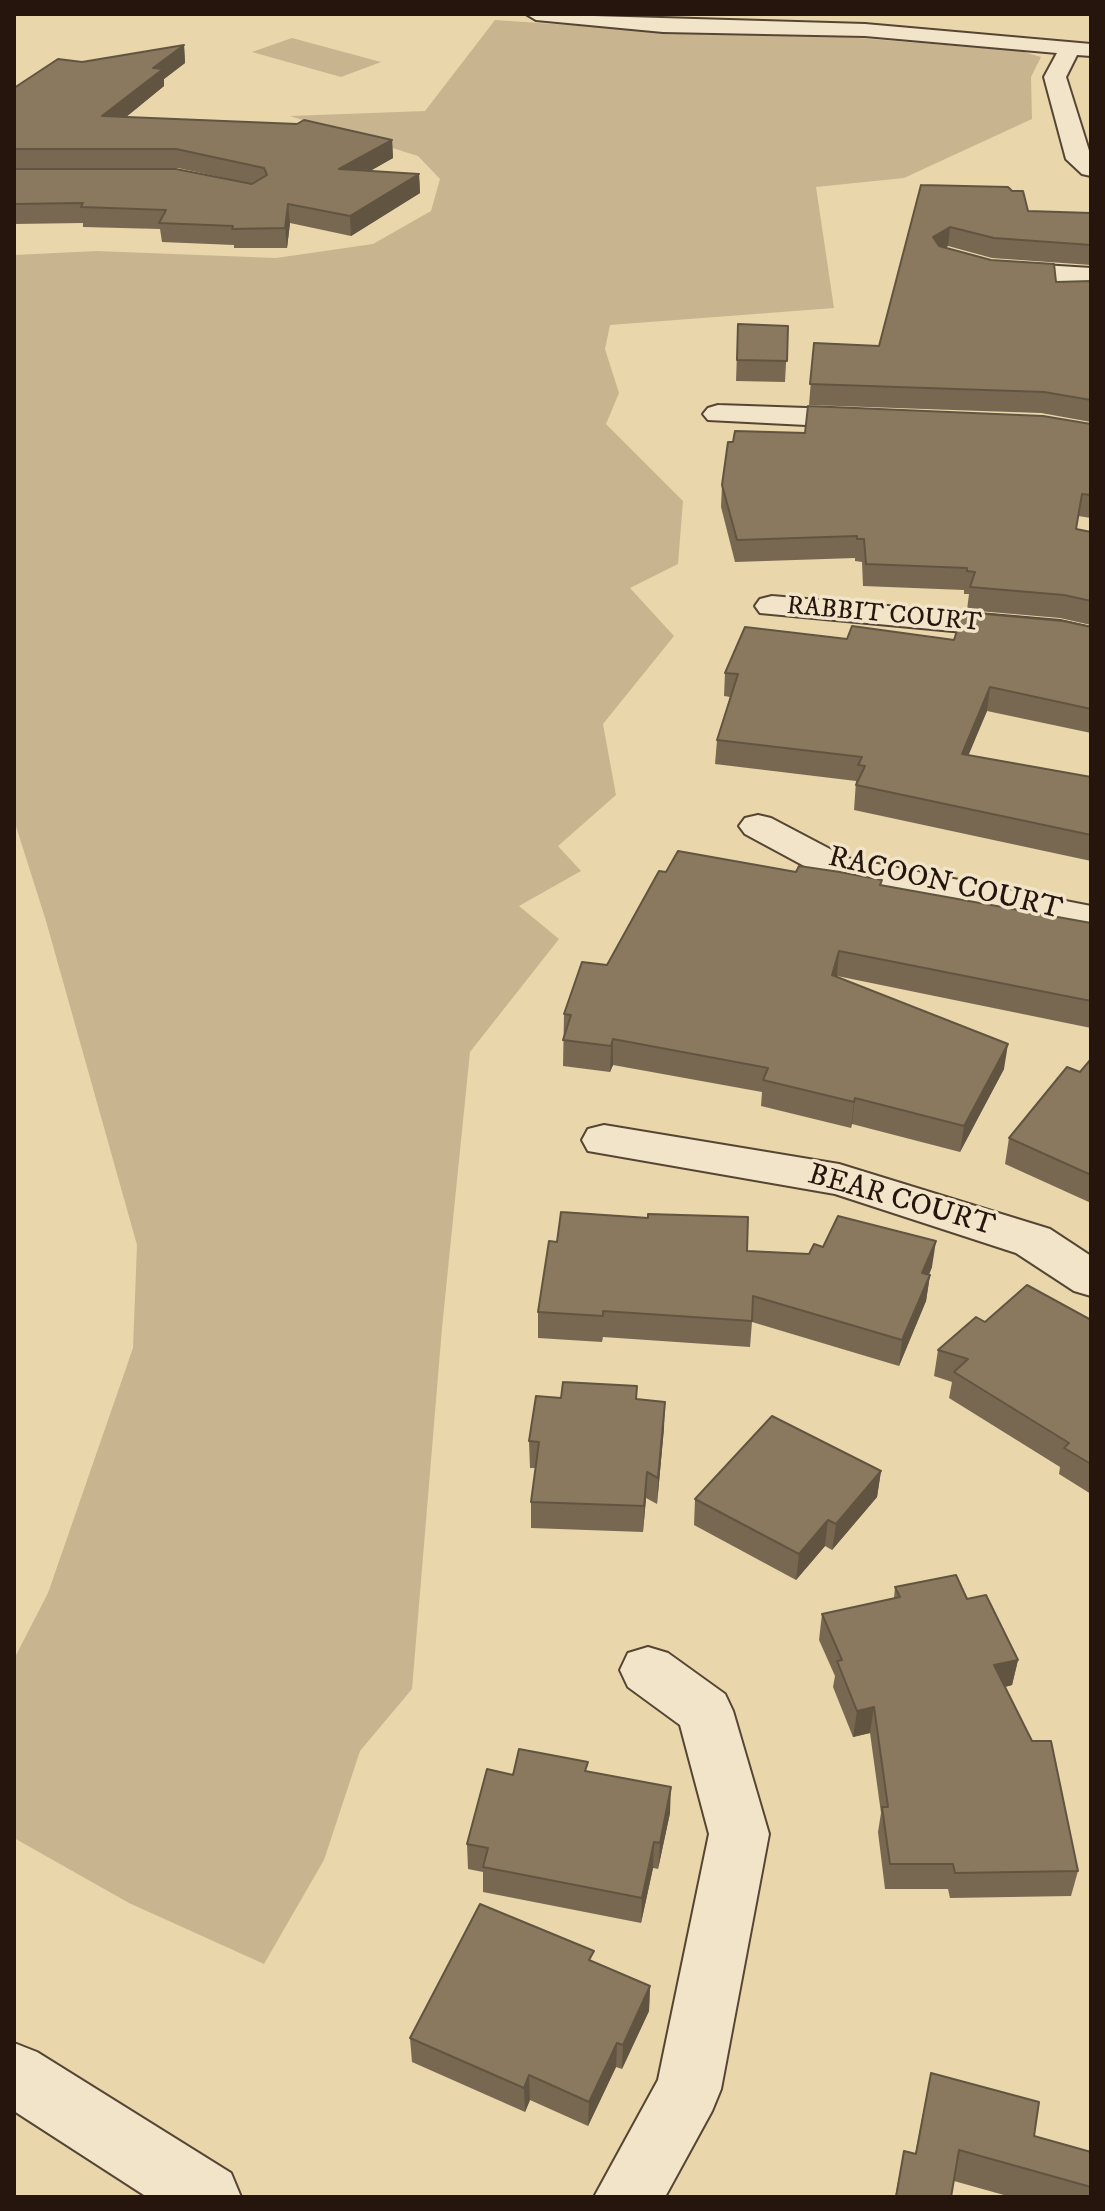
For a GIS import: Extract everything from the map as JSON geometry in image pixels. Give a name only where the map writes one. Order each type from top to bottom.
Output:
[{"type":"street","points":[[536,14],[663,26],[865,30],[1080,49]]},
{"type":"street","points":[[1080,49],[1055,77],[1078,159],[1091,169]]},
{"type":"street","points":[[975,265],[1091,276]]},
{"type":"street","points":[[718,414],[887,420]]},
{"type":"street","name":"RABBIT COURT","points":[[772,606],[1060,631],[1091,638]]},
{"type":"street","name":"RACOON COURT","points":[[758,826],[835,867],[1091,918]]},
{"type":"street","name":"BEAR COURT","points":[[604,1140],[839,1179],[1033,1241],[1091,1279]]},
{"type":"street","points":[[628,2197],[689,2089],[739,1834],[705,1711],[648,1670]]},
{"type":"street","points":[[14,2074],[207,2197]]},
{"type":"shaded area","points":[[495,20],[702,34],[846,37],[1021,51],[1041,57],[1031,77],[1032,119],[904,178],[816,187],[834,308],[610,325],[605,349],[619,393],[606,424],[683,501],[678,564],[630,588],[674,636],[603,724],[616,795],[558,846],[581,871],[519,906],[559,939],[470,1052],[442,1328],[412,1689],[360,1751],[324,1860],[264,1964],[129,1903],[14,1838],[14,1659],[48,1593],[133,1348],[137,1245],[46,921],[14,820],[14,255],[97,251],[276,258],[373,244],[431,211],[440,179],[418,156],[290,116],[425,111]]},
{"type":"shaded area","points":[[292,38],[381,62],[341,77],[252,52]]},
{"type":"building","points":[[184,45],[153,68],[163,69],[102,116],[297,124],[304,120],[392,140],[339,169],[419,174],[350,216],[288,204],[285,228],[232,229],[233,226],[159,223],[166,210],[81,207],[83,203],[14,204],[14,169],[176,169],[252,184],[267,175],[264,168],[176,149],[14,149],[14,88],[58,59],[82,62]]},
{"type":"building","points":[[921,185],[1008,187],[1012,191],[1023,191],[1028,211],[1091,213],[1091,245],[994,238],[950,227],[933,237],[939,246],[991,260],[1054,264],[1056,282],[1091,281],[1091,400],[1044,392],[810,384],[814,343],[879,346]]},
{"type":"building","points":[[738,324],[788,326],[787,361],[737,360]]},
{"type":"building","points":[[808,406],[1043,416],[1091,424],[1091,495],[1082,494],[1076,529],[1091,532],[1091,601],[1064,595],[970,587],[975,572],[967,571],[967,568],[866,564],[864,539],[857,539],[857,536],[737,540],[722,485],[728,442],[733,442],[735,431],[805,433]]},
{"type":"building","points":[[963,612],[1063,621],[1091,627],[1091,709],[990,687],[962,754],[1091,777],[1091,835],[856,785],[865,766],[858,765],[862,757],[717,740],[738,674],[725,673],[745,627],[847,639],[852,626],[954,640]]},
{"type":"building","points":[[678,851],[796,872],[799,866],[840,872],[882,880],[880,885],[1091,923],[1091,1001],[839,951],[832,975],[1008,1044],[964,1126],[855,1098],[854,1102],[763,1080],[768,1068],[613,1039],[611,1046],[563,1040],[571,1015],[564,1014],[582,962],[607,965],[659,871],[666,872]]},
{"type":"building","points":[[1091,1059],[1091,1175],[1009,1138],[1067,1067],[1080,1072]]},
{"type":"building","points":[[561,1212],[648,1218],[648,1214],[748,1217],[747,1251],[809,1254],[814,1244],[823,1247],[838,1216],[936,1241],[922,1273],[930,1275],[902,1340],[753,1296],[752,1321],[603,1311],[603,1316],[538,1312],[549,1241],[557,1242]]},
{"type":"building","points":[[1027,1285],[1091,1320],[1091,1464],[1064,1448],[1069,1443],[954,1372],[968,1359],[938,1350],[976,1317],[985,1322]]},
{"type":"building","points":[[563,1382],[637,1386],[636,1399],[665,1402],[658,1478],[647,1472],[644,1506],[531,1502],[539,1442],[529,1441],[536,1396],[561,1398]]},
{"type":"building","points":[[772,1416],[881,1471],[836,1524],[828,1520],[799,1554],[695,1499]]},
{"type":"building","points":[[956,1575],[967,1599],[986,1595],[1018,1660],[994,1665],[1032,1741],[1051,1741],[1078,1871],[955,1873],[953,1864],[890,1864],[882,1807],[888,1807],[874,1707],[857,1711],[837,1661],[842,1660],[822,1614],[900,1597],[895,1587]]},
{"type":"building","points":[[519,1749],[588,1762],[585,1771],[671,1787],[660,1843],[654,1842],[642,1898],[483,1867],[488,1848],[467,1844],[487,1769],[513,1775]]},
{"type":"building","points":[[480,1904],[594,1951],[589,1960],[650,1986],[623,2045],[617,2043],[589,2102],[529,2075],[524,2088],[410,2038]]},
{"type":"building","points":[[931,2073],[1039,2102],[1034,2136],[1091,2152],[1091,2187],[959,2150],[951,2197],[896,2197],[904,2151],[916,2154]]}]
